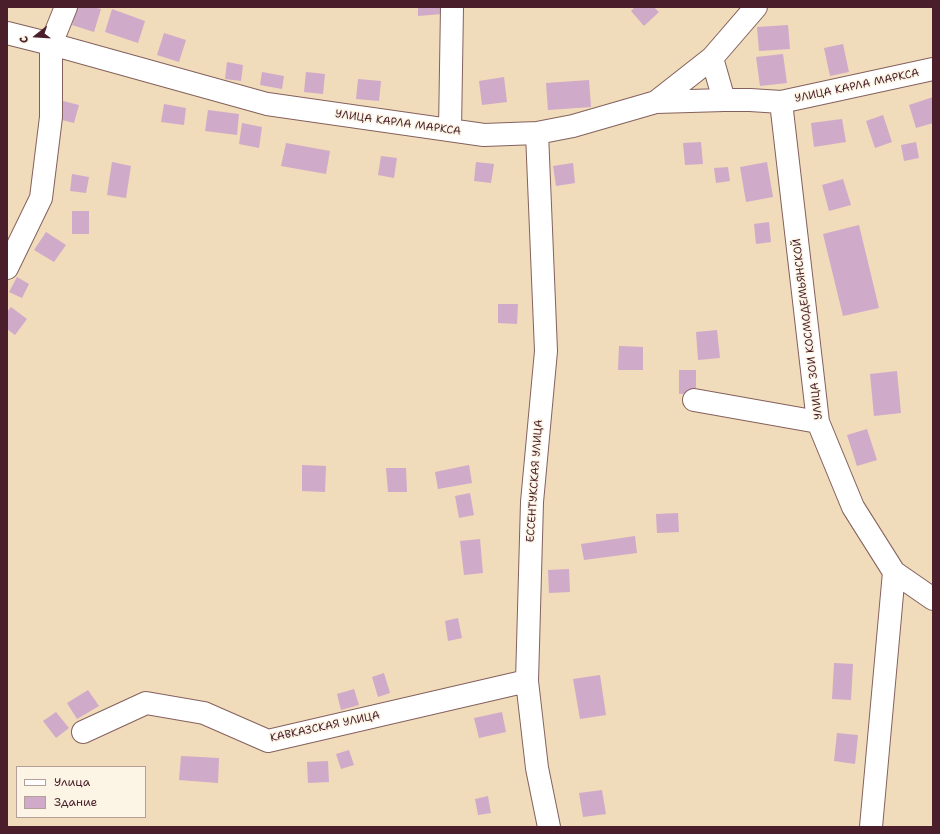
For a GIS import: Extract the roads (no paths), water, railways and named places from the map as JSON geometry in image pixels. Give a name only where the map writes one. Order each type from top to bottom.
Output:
[{"type":"street","points":[[7,268],[41,198],[51,117],[51,44],[66,7]]},
{"type":"street","points":[[450,130],[452,7]]},
{"type":"street","name":"УЛИЦА КАРЛА МАРКСА","points":[[7,33],[267,104],[484,135],[537,133],[572,126],[656,102],[712,58],[756,7]]},
{"type":"street","points":[[712,58],[724,100]]},
{"type":"street","name":"УЛИЦА КАРЛА МАРКСА","points":[[781,102],[933,69]]},
{"type":"street","points":[[656,102],[724,100],[781,102]]},
{"type":"street","name":"УЛИЦА ЗОИ КОСМОДЕМЬЯНСКОЙ","points":[[781,102],[818,422],[853,507],[894,572],[933,599]]},
{"type":"street","name":"ЕССЕНТУКСКАЯ УЛИЦА","points":[[537,133],[546,351],[532,502],[527,680],[537,768],[549,827]]},
{"type":"street","points":[[694,400],[818,422]]},
{"type":"street","points":[[871,827],[894,572]]},
{"type":"street","name":"КАВКАЗСКАЯ УЛИЦА","points":[[83,732],[146,703],[204,713],[268,741],[527,680]]}]
